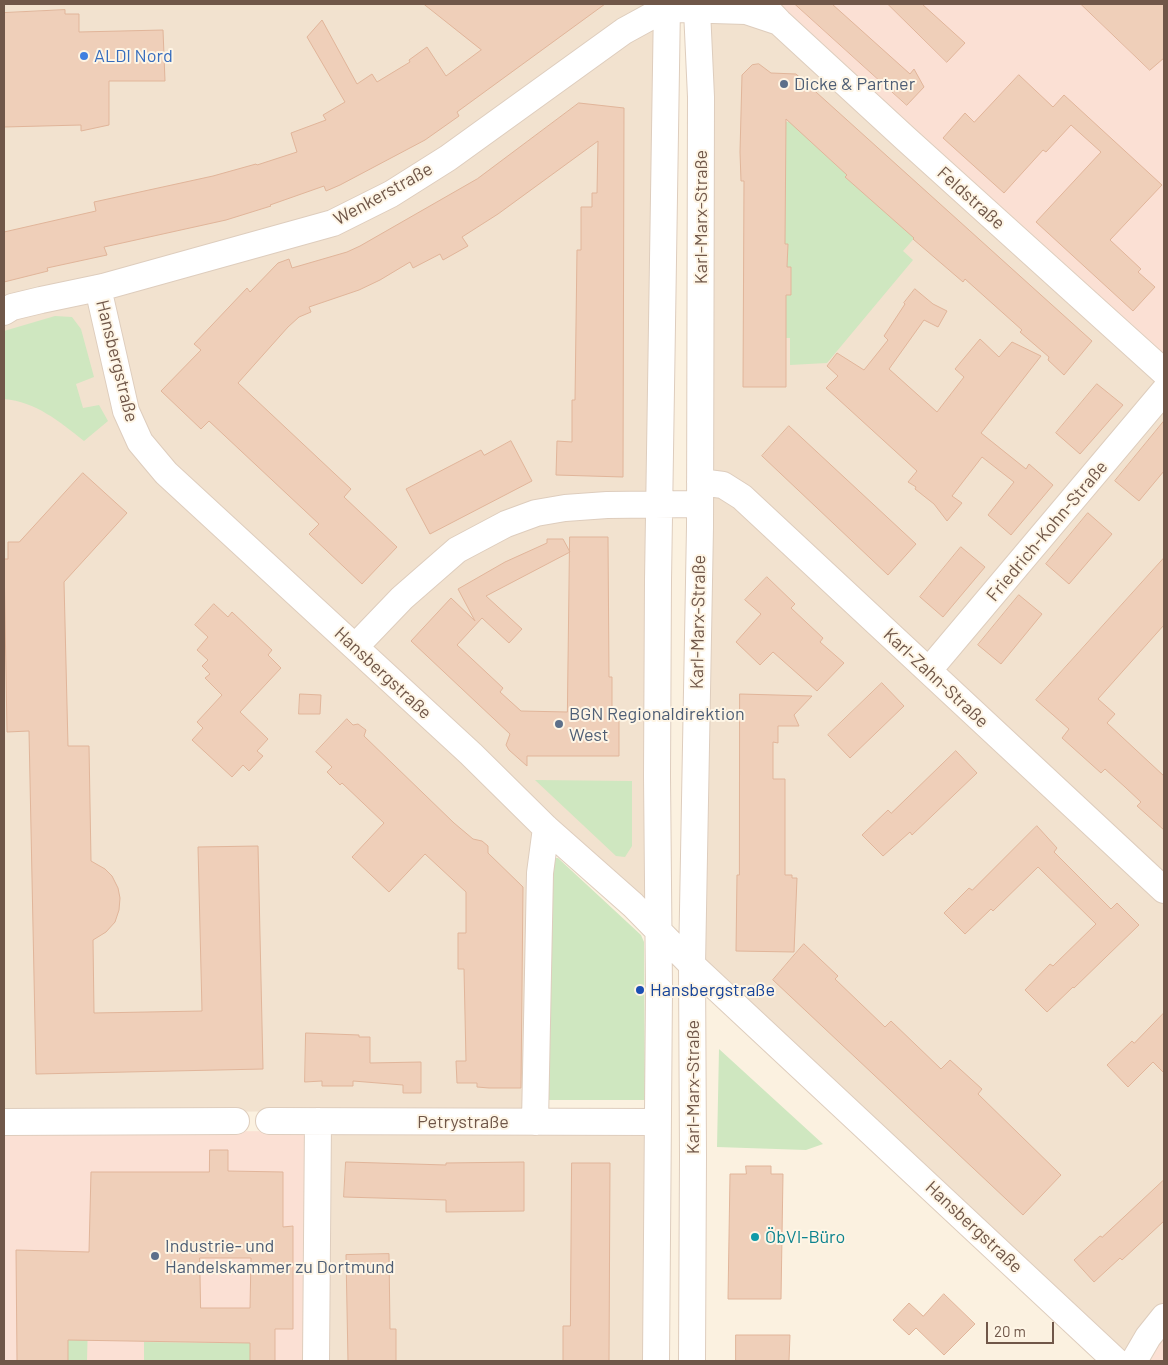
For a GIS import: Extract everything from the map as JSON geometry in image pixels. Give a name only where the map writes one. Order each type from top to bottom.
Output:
[{"type":"street","name":"Feldstraße","points":[[666,6],[771,13],[905,138],[1164,372]]},
{"type":"street","name":"Wenkerstraße","points":[[4,312],[12,307],[98,288],[333,223],[391,194],[448,158],[624,31],[666,6]]},
{"type":"street","name":"Karl-Marx-Straße","points":[[656,1361],[657,767],[666,6]]},
{"type":"street","name":"Karl-Marx-Straße","points":[[692,1361],[694,1157],[692,965],[700,493],[701,97],[696,7]]},
{"type":"street","name":"Hansbergstraße","points":[[98,288],[126,411],[140,442],[166,473],[500,782],[546,828],[633,905],[692,965],[1116,1361]]},
{"type":"street","name":"Friedrich-Kohn-Straße","points":[[929,670],[1164,391]]},
{"type":"street","name":"Karl-Zahn-Straße","points":[[355,647],[402,598],[457,550],[506,524],[536,513],[566,508],[607,505],[659,505],[723,485],[742,497],[1164,890]]},
{"type":"street","points":[[535,1122],[540,873],[546,828]]},
{"type":"street","name":"Petrystraße","points":[[269,1121],[657,1122]]},
{"type":"street","points":[[316,1361],[318,1121]]},
{"type":"street","points":[[4,1122],[236,1122]]},
{"type":"street","points":[[1134,1361],[1148,1337],[1164,1317]]},
{"type":"shaded area","points":[[4,4],[654,4],[649,912],[543,815],[524,1110],[4,1113]]},
{"type":"shaded area","points":[[774,4],[1164,4],[1164,366]]},
{"type":"shaded area","points":[[707,19],[745,20],[774,30],[1164,389],[1164,1304],[1125,1358],[702,962]]},
{"type":"shaded area","points":[[648,1127],[646,1361],[327,1361],[328,1130]]},
{"type":"shaded area","points":[[308,1131],[307,1361],[4,1361],[4,1132]]},
{"type":"shaded area","points":[[1164,1333],[1164,1361],[1145,1361]]},
{"type":"green space","points":[[795,121],[809,140],[847,175],[846,177],[896,222],[917,235],[903,251],[913,260],[827,363],[790,365],[790,338],[786,338],[786,295],[791,295],[791,267],[787,267],[788,245],[785,244],[786,122]]},
{"type":"green space","points":[[55,316],[72,317],[81,329],[94,377],[76,384],[83,408],[99,405],[108,421],[84,441],[37,408],[4,399],[4,331]]},
{"type":"green space","points":[[535,780],[632,781],[632,846],[625,857],[616,856]]},
{"type":"green space","points":[[551,858],[558,858],[641,935],[644,942],[645,1100],[545,1100]]},
{"type":"green space","points":[[719,1049],[823,1144],[806,1150],[717,1147]]},
{"type":"green space","points":[[68,1323],[88,1323],[87,1361],[68,1361]]},
{"type":"green space","points":[[144,1342],[250,1343],[250,1361],[144,1361]]},
{"type":"building","points":[[424,4],[605,4],[457,112],[459,116],[425,140],[340,185],[326,191],[324,186],[271,206],[226,220],[104,247],[107,255],[47,268],[48,271],[4,282],[4,232],[96,211],[94,202],[213,176],[257,165],[297,152],[291,133],[326,120],[323,115],[345,102],[307,37],[322,20],[357,84],[372,74],[377,82],[410,62],[409,60],[427,47],[446,76],[481,50]]},
{"type":"building","points":[[795,4],[832,4],[910,74],[914,69],[924,87],[907,105]]},
{"type":"building","points":[[888,4],[922,4],[965,43],[947,62]]},
{"type":"building","points":[[1081,4],[1164,4],[1164,58],[1150,70]]},
{"type":"building","name":"ALDI Nord","points":[[65,10],[65,14],[79,14],[79,32],[163,30],[165,81],[109,81],[109,125],[81,131],[81,125],[4,127],[4,13]]},
{"type":"building","points":[[759,64],[771,73],[796,74],[1092,341],[1064,375],[1048,360],[1049,357],[1020,332],[1022,330],[965,279],[963,282],[913,239],[845,177],[847,175],[786,119],[785,244],[788,244],[787,267],[791,267],[791,295],[786,295],[786,387],[743,387],[744,181],[741,181],[740,152],[742,75],[752,65]]},
{"type":"building","points":[[1019,75],[1053,107],[1064,95],[1162,185],[1110,240],[1141,269],[1138,272],[1155,287],[1133,311],[1036,222],[1101,152],[1071,125],[1046,152],[1043,150],[1004,193],[943,138],[965,113],[974,122]]},
{"type":"building","points":[[579,103],[624,108],[623,477],[556,475],[557,441],[572,442],[572,400],[575,400],[577,250],[581,250],[581,207],[592,207],[592,193],[597,193],[598,141],[498,214],[462,237],[468,246],[443,260],[440,254],[413,268],[410,262],[359,290],[309,307],[311,312],[299,317],[288,327],[238,383],[351,489],[344,497],[397,547],[362,584],[309,534],[319,524],[209,421],[201,429],[161,391],[201,350],[194,344],[247,288],[250,292],[278,263],[289,259],[292,268],[347,252],[360,246],[477,179]]},
{"type":"building","points":[[915,289],[933,304],[947,311],[938,327],[924,320],[889,369],[937,412],[964,377],[955,369],[980,339],[999,357],[1012,342],[1041,356],[981,433],[1026,469],[1029,464],[1053,485],[1011,535],[988,515],[1014,482],[982,457],[952,496],[962,503],[947,521],[934,504],[908,482],[917,471],[826,388],[838,376],[827,366],[837,353],[864,370],[888,340],[884,336]]},
{"type":"building","points":[[1097,384],[1123,405],[1080,454],[1056,433]]},
{"type":"building","points":[[1164,421],[1164,471],[1139,501],[1115,481]]},
{"type":"building","points":[[789,426],[916,544],[888,575],[762,456]]},
{"type":"building","points":[[511,441],[532,481],[430,534],[406,489],[481,450],[484,455]]},
{"type":"building","points":[[83,473],[127,513],[64,582],[68,746],[89,746],[91,861],[105,869],[112,876],[118,888],[120,898],[115,922],[106,932],[93,940],[94,1013],[202,1011],[198,847],[258,846],[263,1069],[36,1074],[29,731],[7,732],[4,559],[8,559],[8,542],[19,542]]},
{"type":"building","points":[[1088,513],[1112,534],[1069,584],[1046,564]]},
{"type":"building","points":[[570,537],[608,537],[609,677],[612,677],[612,711],[619,711],[619,756],[527,756],[527,766],[506,745],[510,734],[411,641],[451,598],[475,621],[458,589],[505,562],[547,543],[547,539],[563,539],[570,552]],"holes":[[[570,552],[567,712],[521,711],[500,692],[503,688],[457,645],[482,618],[509,643],[522,629],[486,596]]]},
{"type":"building","points":[[961,547],[985,567],[943,617],[920,597]]},
{"type":"building","points":[[1164,558],[1164,625],[1098,699],[1115,714],[1107,723],[1164,776],[1164,830],[1137,806],[1141,802],[1125,787],[1105,769],[1101,773],[1062,738],[1069,729],[1036,700]]},
{"type":"building","points":[[767,577],[795,604],[791,608],[823,638],[820,642],[844,663],[817,691],[773,652],[760,665],[736,642],[761,614],[745,600]]},
{"type":"building","points":[[1019,595],[1042,614],[1001,664],[978,645]]},
{"type":"building","points":[[214,604],[228,617],[232,612],[272,650],[268,655],[281,668],[240,712],[268,739],[257,751],[263,756],[249,771],[243,765],[232,777],[192,740],[203,728],[197,722],[222,695],[205,678],[210,674],[202,666],[208,660],[197,650],[208,637],[195,625]]},
{"type":"building","points":[[882,683],[904,706],[850,758],[828,735]]},
{"type":"building","points":[[300,694],[321,695],[320,714],[299,714]]},
{"type":"building","points":[[740,694],[812,696],[794,715],[799,726],[778,726],[778,743],[773,742],[773,779],[785,779],[785,875],[792,875],[792,878],[797,878],[794,952],[736,951],[737,875],[739,875]]},
{"type":"building","points":[[347,719],[353,725],[358,724],[366,730],[364,736],[454,823],[473,839],[482,841],[488,846],[488,853],[523,887],[521,1088],[489,1088],[477,1087],[477,1083],[457,1083],[456,1061],[466,1061],[464,969],[458,969],[458,933],[466,933],[466,892],[425,854],[389,892],[352,857],[384,823],[342,783],[340,785],[327,772],[332,767],[316,752]]},
{"type":"building","points":[[956,751],[977,773],[912,835],[910,832],[883,856],[862,835],[888,810],[891,813]]},
{"type":"building","points":[[1037,826],[1057,848],[1054,852],[1111,909],[1117,903],[1139,925],[1047,1012],[1025,990],[1050,964],[1053,966],[1096,924],[1038,867],[993,911],[991,909],[965,934],[944,913],[969,888],[972,890]]},
{"type":"building","points":[[804,944],[838,976],[835,979],[885,1027],[891,1021],[941,1069],[950,1060],[982,1089],[978,1094],[1061,1175],[1023,1215],[773,980]]},
{"type":"building","points":[[1164,1013],[1164,1073],[1153,1062],[1128,1087],[1107,1065],[1132,1041],[1134,1043]]},
{"type":"building","points":[[306,1033],[370,1037],[370,1063],[421,1062],[421,1093],[403,1093],[403,1085],[353,1081],[353,1086],[322,1086],[322,1081],[305,1082]]},
{"type":"building","name":"Industrie- und Handelskammer zu Dortmund","points":[[210,1150],[228,1150],[228,1171],[283,1172],[283,1227],[293,1226],[293,1329],[275,1329],[275,1361],[250,1361],[250,1343],[68,1340],[68,1361],[17,1361],[16,1250],[89,1252],[91,1172],[209,1172]],"holes":[[[200,1258],[251,1258],[250,1308],[201,1308]]]},
{"type":"building","points":[[346,1162],[446,1165],[446,1163],[524,1162],[524,1211],[446,1212],[446,1200],[344,1197]]},
{"type":"building","points":[[572,1163],[610,1163],[609,1361],[563,1361],[563,1326],[570,1326]]},
{"type":"building","name":"ÖbVI-Büro","points":[[746,1166],[771,1166],[771,1174],[783,1174],[781,1299],[728,1299],[730,1174],[746,1174]]},
{"type":"building","points":[[1164,1180],[1164,1221],[1122,1260],[1120,1258],[1094,1282],[1074,1260]]},
{"type":"building","points":[[389,1254],[390,1329],[396,1329],[396,1361],[348,1361],[346,1255]]},
{"type":"building","points":[[944,1294],[975,1324],[944,1355],[916,1328],[909,1335],[893,1320],[909,1303],[923,1316]]},
{"type":"building","points":[[736,1335],[790,1335],[789,1361],[736,1361]]},
{"type":"place","name":"ALDI Nord","points":[[84,56]]},
{"type":"place","name":"Dicke & Partner","points":[[784,84]]},
{"type":"place","name":"BGN Regionaldirektion West","points":[[559,724]]},
{"type":"place","name":"Hansbergstraße","points":[[640,990]]},
{"type":"place","name":"ÖbVI-Büro","points":[[755,1237]]},
{"type":"place","name":"Industrie- und Handelskammer zu Dortmund","points":[[155,1256]]}]
